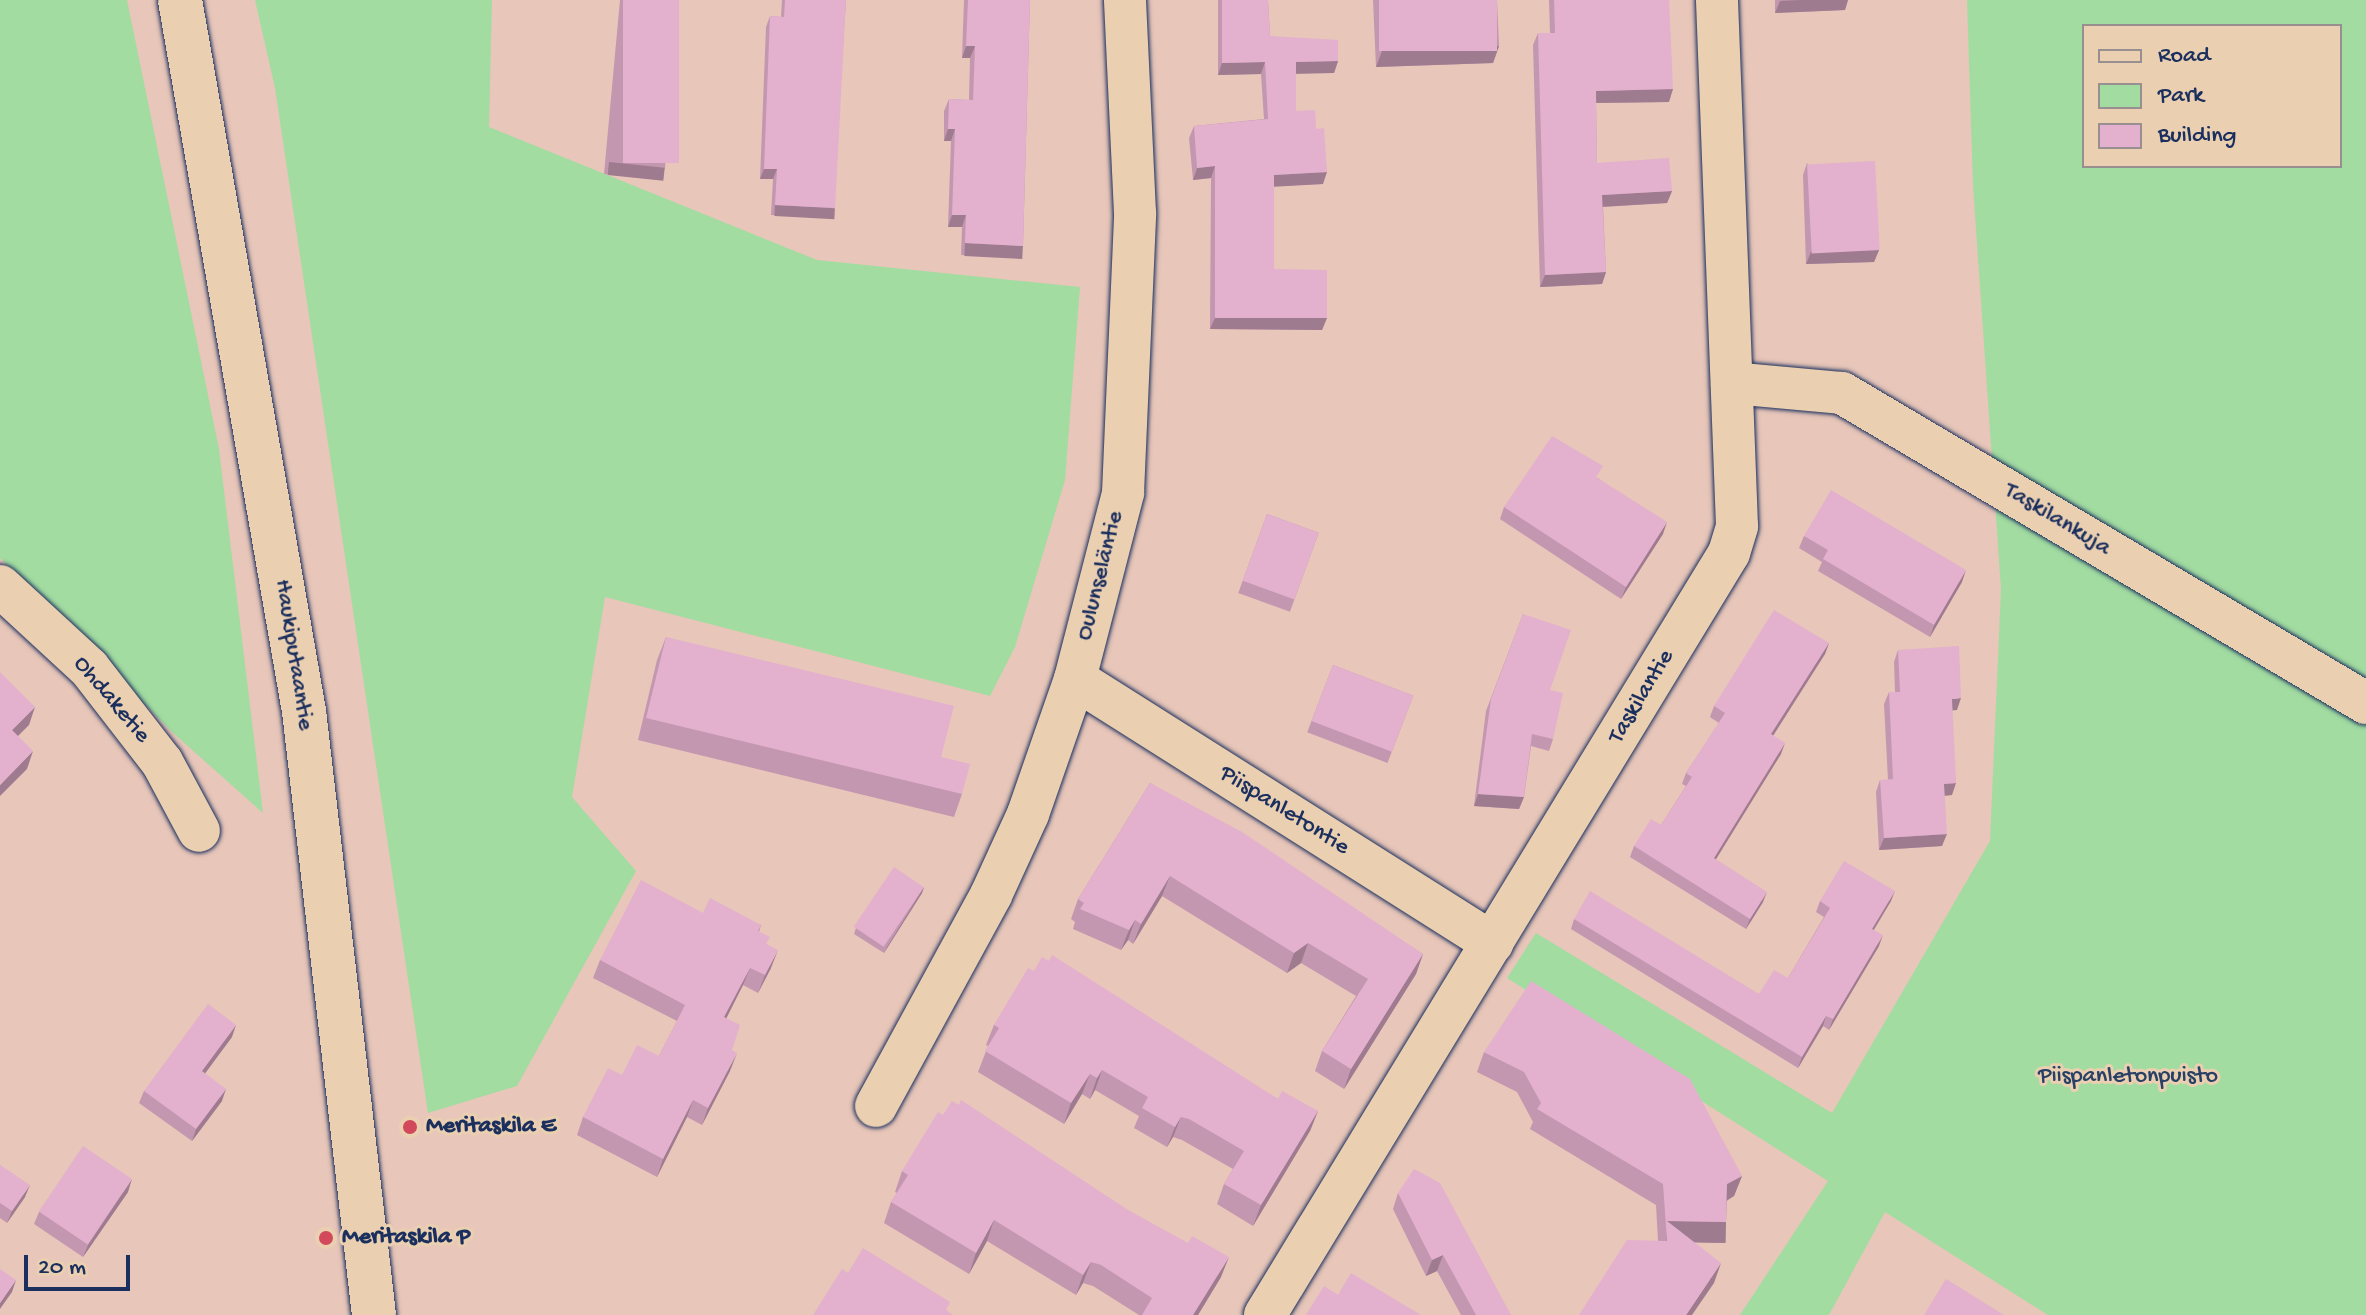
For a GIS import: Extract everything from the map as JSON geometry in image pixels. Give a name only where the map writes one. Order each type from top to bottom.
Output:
[{"type":"main road","name":"Haukiputaantie","points":[[180,0],[304,711],[374,1315]]},
{"type":"street","name":"Oulunseläntie","points":[[876,1106],[991,895],[1028,814],[1075,679],[1123,493],[1135,213],[1125,0]]},
{"type":"street","name":"Taskilantie","points":[[1265,1315],[1729,553],[1737,526],[1717,0]]},
{"type":"street","name":"Taskilankuja","points":[[1732,383],[1842,393],[2366,703]]},
{"type":"street","name":"Ohdaketie","points":[[0,586],[89,668],[162,762],[199,831]]},
{"type":"street","name":"Piispanletontie","points":[[1075,679],[1493,943]]},
{"type":"green space","points":[[0,0],[127,0],[219,449],[263,813],[172,732],[0,558]]},
{"type":"green space","points":[[255,0],[492,0],[489,127],[817,260],[1080,287],[1065,480],[1015,647],[990,696],[605,597],[572,797],[636,871],[517,1086],[428,1113],[275,88]]},
{"type":"green space","name":"Piispanletonpuisto","points":[[1967,0],[2366,0],[2366,1315],[2048,1315],[1885,1212],[1829,1315],[1740,1315],[1828,1181],[1507,978],[1536,933],[1832,1113],[1990,841],[2001,589],[1973,186]]},
{"type":"building","points":[[623,0],[679,0],[679,163],[623,163]]},
{"type":"building","points":[[785,0],[846,0],[835,208],[775,205],[777,169],[764,169],[770,16],[784,17]]},
{"type":"building","points":[[968,0],[1030,0],[1023,246],[965,243],[966,215],[952,215],[955,129],[948,129],[949,99],[973,100],[975,46],[966,46]]},
{"type":"building","points":[[1222,0],[1268,0],[1270,36],[1338,40],[1338,61],[1296,62],[1296,111],[1315,110],[1316,129],[1324,128],[1327,172],[1274,175],[1274,269],[1327,270],[1327,318],[1215,318],[1215,166],[1197,168],[1194,126],[1268,119],[1265,62],[1222,63]]},
{"type":"building","points":[[1379,0],[1497,0],[1497,51],[1379,51]]},
{"type":"building","points":[[1554,0],[1669,0],[1673,89],[1596,91],[1597,163],[1669,158],[1672,191],[1602,195],[1606,272],[1545,275],[1538,33],[1555,33]]},
{"type":"building","points":[[1875,161],[1880,250],[1812,253],[1807,165]]},
{"type":"building","points":[[1552,436],[1603,466],[1596,477],[1667,522],[1626,587],[1504,507]]},
{"type":"building","points":[[1831,490],[1966,570],[1934,625],[1823,559],[1828,550],[1804,536]]},
{"type":"building","points":[[1267,514],[1319,533],[1294,600],[1243,581]]},
{"type":"building","points":[[1774,610],[1829,643],[1771,734],[1785,743],[1714,858],[1767,892],[1750,919],[1634,846],[1651,819],[1661,825],[1692,777],[1686,773],[1725,713],[1714,706]]},
{"type":"building","points":[[1523,614],[1571,630],[1550,690],[1563,693],[1553,739],[1532,734],[1524,797],[1478,794],[1491,699]]},
{"type":"building","points":[[666,637],[954,706],[941,757],[970,764],[962,794],[646,718]]},
{"type":"building","points":[[1959,646],[1961,698],[1952,699],[1956,783],[1944,784],[1947,834],[1884,838],[1880,780],[1893,779],[1889,692],[1900,692],[1898,650]]},
{"type":"building","points":[[1333,665],[1413,696],[1392,752],[1311,721]]},
{"type":"building","points":[[0,672],[35,707],[12,730],[33,751],[0,785]]},
{"type":"building","points":[[1150,783],[1242,832],[1423,954],[1351,1069],[1322,1051],[1368,979],[1308,943],[1294,953],[1170,876],[1141,924],[1135,920],[1129,930],[1080,909],[1084,903],[1078,899]]},
{"type":"building","points":[[1844,861],[1895,891],[1872,929],[1883,935],[1833,1019],[1826,1016],[1802,1057],[1574,919],[1590,891],[1759,994],[1774,970],[1788,978],[1830,908],[1820,901]]},
{"type":"building","points":[[894,867],[924,887],[884,947],[854,927]]},
{"type":"building","points":[[641,880],[703,913],[710,898],[761,925],[758,931],[770,937],[766,944],[778,950],[765,975],[750,968],[724,1017],[740,1025],[732,1050],[737,1053],[708,1108],[693,1100],[663,1159],[583,1117],[608,1068],[622,1075],[637,1045],[659,1056],[685,1005],[600,960]]},
{"type":"building","points":[[1052,955],[1278,1099],[1282,1091],[1318,1111],[1261,1205],[1224,1184],[1244,1151],[1189,1119],[1181,1117],[1175,1127],[1142,1108],[1148,1097],[1102,1070],[1097,1078],[1090,1074],[1071,1103],[985,1051],[999,1028],[994,1025],[1028,968],[1034,971],[1042,957],[1049,961]]},
{"type":"building","points":[[1531,981],[1690,1079],[1742,1176],[1727,1184],[1726,1222],[1667,1221],[1721,1263],[1686,1315],[1579,1315],[1627,1240],[1667,1241],[1663,1184],[1537,1109],[1541,1103],[1524,1072],[1484,1052]]},
{"type":"building","points":[[208,1004],[236,1025],[202,1071],[226,1089],[196,1129],[144,1091]]},
{"type":"building","points":[[961,1100],[1128,1210],[1188,1243],[1192,1236],[1229,1257],[1193,1315],[1142,1315],[1152,1298],[1101,1265],[1091,1262],[1083,1275],[994,1220],[976,1253],[891,1202],[908,1175],[902,1171],[938,1112],[943,1115],[952,1101],[959,1105]]},
{"type":"building","points":[[83,1146],[132,1179],[88,1244],[39,1211]]},
{"type":"building","points":[[0,1165],[30,1185],[12,1211],[0,1203]]},
{"type":"building","points":[[1414,1169],[1440,1183],[1511,1315],[1476,1315],[1443,1255],[1432,1260],[1398,1193]]},
{"type":"building","points":[[863,1248],[950,1302],[946,1310],[953,1315],[813,1315],[842,1269],[848,1273]]},
{"type":"building","points":[[0,1269],[16,1280],[0,1303]]},
{"type":"building","points":[[1351,1273],[1421,1315],[1306,1315],[1324,1286],[1338,1295]]},
{"type":"building","points":[[1946,1279],[2004,1315],[1924,1315]]},
{"type":"place","name":"Meritaskila E","points":[[410,1127]]},
{"type":"place","name":"Meritaskila P","points":[[326,1238]]}]
